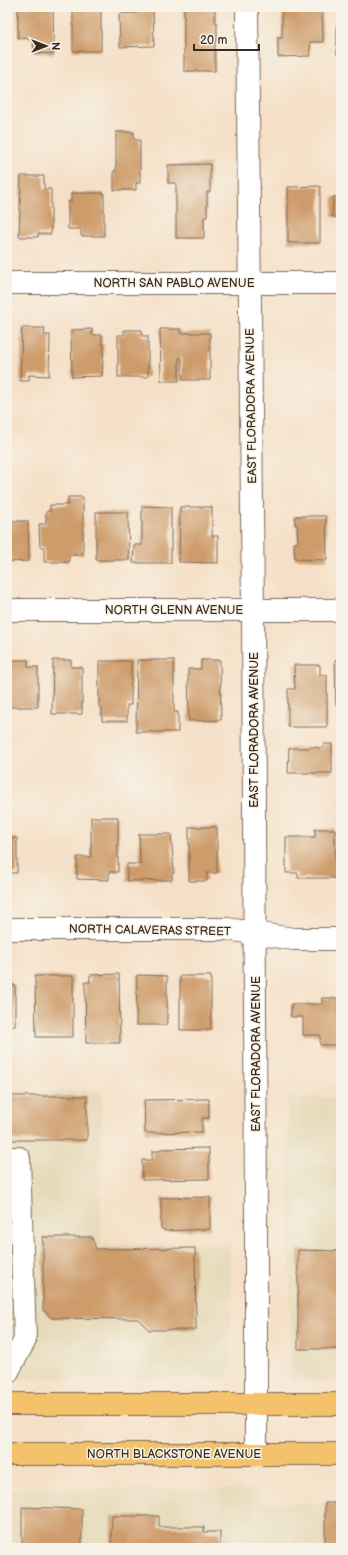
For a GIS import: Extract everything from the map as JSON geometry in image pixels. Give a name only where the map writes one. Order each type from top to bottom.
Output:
[{"type":"main road","points":[[7,1404],[341,1404]]},
{"type":"main road","name":"NORTH BLACKSTONE AVENUE","points":[[7,1454],[341,1454]]},
{"type":"street","name":"EAST FLORADORA AVENUE","points":[[247,7],[253,610],[256,1454]]},
{"type":"street","name":"NORTH SAN PABLO AVENUE","points":[[7,283],[341,283]]},
{"type":"street","name":"NORTH GLENN AVENUE","points":[[7,610],[341,610]]},
{"type":"street","name":"NORTH CALAVERAS STREET","points":[[7,929],[227,929],[294,939],[341,939]]},
{"type":"street","points":[[7,1158],[19,1158],[25,1340],[7,1373]]},
{"type":"shaded area","points":[[7,1091],[102,1091],[100,1145],[101,1244],[230,1244],[231,1370],[224,1378],[7,1379]]},
{"type":"shaded area","points":[[288,1097],[341,1098],[341,1381],[291,1381]]},
{"type":"shaded area","points":[[7,1489],[257,1489],[258,1504],[325,1503],[341,1548],[7,1548]]},
{"type":"building","points":[[18,7],[53,7],[54,54],[34,53],[33,38],[18,38]]},
{"type":"building","points":[[73,7],[101,7],[101,51],[73,51]]},
{"type":"building","points":[[137,7],[153,7],[154,46],[120,47],[119,14],[137,13]]},
{"type":"building","points":[[184,7],[215,7],[217,40],[215,41],[215,71],[184,71]]},
{"type":"building","points":[[293,7],[322,8],[323,42],[310,42],[310,56],[278,57],[278,38],[282,38],[282,9],[293,9]]},
{"type":"building","points":[[337,23],[341,23],[341,55],[337,55]]},
{"type":"building","points":[[116,132],[134,132],[134,140],[140,140],[140,183],[136,183],[136,190],[114,190],[114,171],[116,170]]},
{"type":"building","points":[[210,164],[210,192],[207,192],[207,217],[204,217],[204,238],[176,238],[176,183],[168,183],[168,165]]},
{"type":"building","points":[[21,176],[44,176],[44,189],[51,189],[51,234],[38,234],[38,237],[19,237]]},
{"type":"building","points":[[320,186],[320,243],[288,243],[288,187]]},
{"type":"building","points":[[71,193],[104,193],[104,236],[81,236],[81,229],[68,229],[68,202],[71,202]]},
{"type":"building","points":[[333,197],[341,197],[341,217],[332,217]]},
{"type":"building","points":[[22,328],[45,328],[44,335],[50,335],[49,376],[29,375],[29,381],[20,381]]},
{"type":"building","points":[[92,329],[92,335],[102,335],[102,344],[104,344],[102,376],[72,377],[71,330]]},
{"type":"building","points":[[160,329],[180,329],[180,333],[210,333],[210,380],[182,380],[182,358],[179,358],[179,381],[161,381]]},
{"type":"building","points":[[124,330],[142,330],[142,336],[148,336],[148,377],[118,377],[118,335],[124,335]]},
{"type":"building","points":[[68,497],[83,497],[83,555],[69,555],[69,562],[44,562],[44,547],[40,547],[39,524],[46,524],[46,512],[50,511],[50,505],[68,505]]},
{"type":"building","points":[[142,506],[171,507],[171,563],[133,563],[134,545],[142,545]]},
{"type":"building","points":[[180,507],[212,507],[212,536],[218,536],[218,563],[179,562]]},
{"type":"building","points":[[96,512],[128,512],[129,560],[96,560]]},
{"type":"building","points":[[295,516],[326,516],[327,560],[295,559],[294,543],[298,543]]},
{"type":"building","points":[[7,521],[28,521],[29,561],[7,562]]},
{"type":"building","points":[[10,660],[28,660],[28,667],[38,667],[38,707],[10,707]]},
{"type":"building","points":[[53,660],[71,660],[71,667],[82,667],[82,714],[52,714]]},
{"type":"building","points":[[137,660],[174,660],[174,712],[178,712],[178,732],[136,732]]},
{"type":"building","points":[[201,660],[220,660],[221,720],[189,721],[188,669],[201,669]]},
{"type":"building","points":[[335,660],[341,660],[341,705],[336,705]]},
{"type":"building","points":[[99,661],[131,661],[131,705],[127,705],[127,721],[102,721],[102,707],[99,707]]},
{"type":"building","points":[[294,665],[320,665],[320,675],[327,675],[327,727],[288,727],[288,689],[295,689]]},
{"type":"building","points":[[324,744],[332,744],[332,773],[288,773],[289,748],[324,748]]},
{"type":"building","points":[[91,817],[118,817],[118,872],[109,872],[109,880],[77,879],[77,857],[91,857]]},
{"type":"building","points":[[189,827],[217,827],[217,873],[207,873],[207,881],[189,881]]},
{"type":"building","points":[[315,829],[335,829],[335,878],[298,878],[298,873],[286,873],[286,837],[315,837]]},
{"type":"building","points":[[139,834],[171,834],[174,873],[172,873],[172,880],[127,881],[127,864],[140,864]]},
{"type":"building","points":[[7,838],[17,838],[17,873],[7,873]]},
{"type":"building","points":[[119,974],[120,1043],[86,1043],[85,982],[90,982],[90,975]]},
{"type":"building","points":[[137,975],[167,976],[167,1025],[136,1025]]},
{"type":"building","points":[[35,976],[73,976],[73,1037],[36,1037]]},
{"type":"building","points":[[180,976],[211,976],[211,1030],[180,1030]]},
{"type":"building","points":[[7,979],[10,979],[10,985],[15,985],[15,1026],[7,1026]]},
{"type":"building","points":[[322,998],[338,998],[339,1045],[320,1045],[320,1035],[303,1035],[303,1017],[291,1017],[291,1004],[322,1004]]},
{"type":"building","points":[[7,1096],[87,1096],[87,1140],[7,1140]]},
{"type":"building","points":[[209,1099],[209,1118],[202,1118],[202,1132],[145,1133],[144,1100]]},
{"type":"building","points":[[209,1148],[209,1179],[142,1180],[142,1160],[152,1160],[152,1151],[160,1151],[160,1149]]},
{"type":"building","points":[[210,1197],[210,1229],[164,1231],[164,1229],[161,1229],[161,1198]]},
{"type":"building","points":[[43,1237],[92,1237],[96,1249],[195,1248],[196,1330],[149,1330],[138,1319],[52,1318],[43,1310]]},
{"type":"building","points":[[298,1250],[341,1251],[341,1349],[298,1349]]},
{"type":"building","points":[[325,1503],[341,1503],[341,1548],[325,1548]]},
{"type":"building","points":[[22,1507],[82,1509],[82,1548],[22,1548]]},
{"type":"building","points":[[112,1516],[159,1516],[159,1527],[204,1527],[204,1532],[220,1532],[220,1548],[111,1548]]}]
